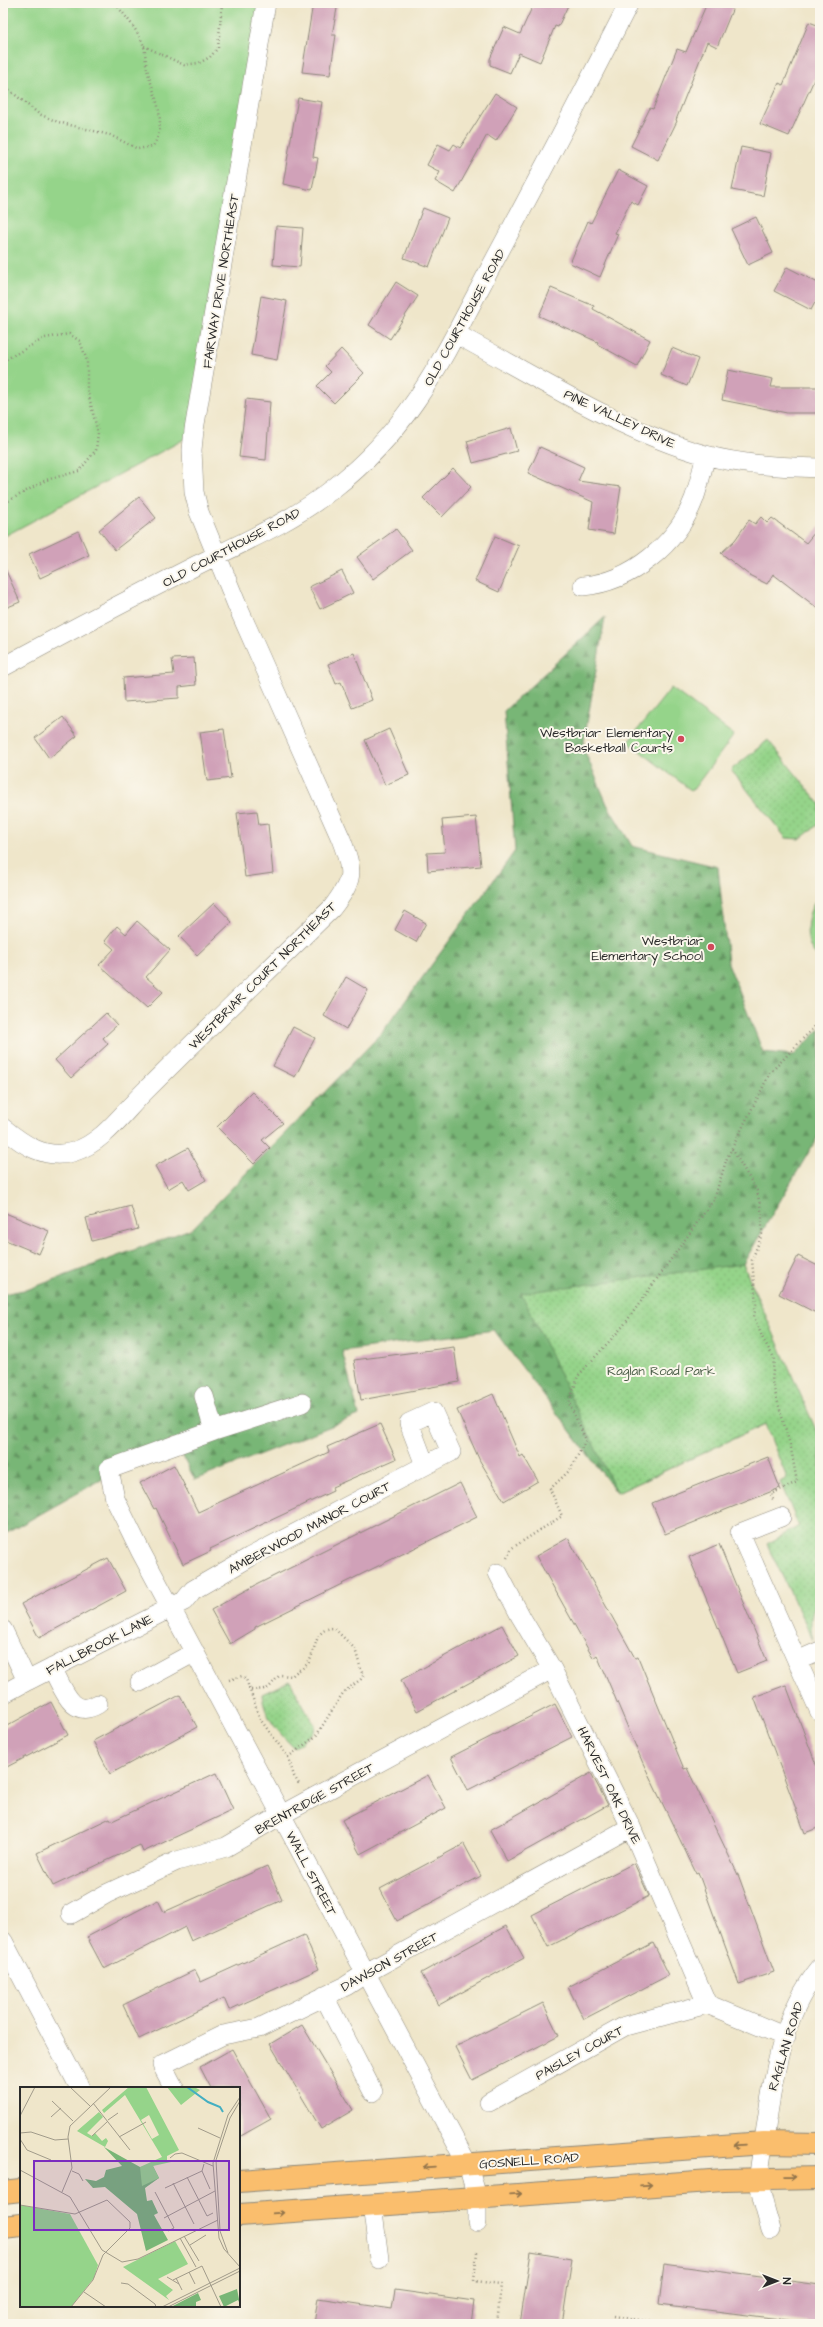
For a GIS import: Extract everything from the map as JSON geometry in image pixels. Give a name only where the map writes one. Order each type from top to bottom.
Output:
[{"type":"main road","name":"GOSNELL ROAD","points":[[240,2181],[764,2143],[820,2144]]},
{"type":"main road","points":[[240,2215],[759,2178],[820,2178]]},
{"type":"main road","points":[[3,2192],[20,2190]]},
{"type":"main road","points":[[3,2227],[20,2225]]},
{"type":"street","name":"FAIRWAY DRIVE NORTHEAST","points":[[217,555],[199,512],[194,492],[192,450],[266,3]]},
{"type":"street","name":"OLD COURTHOUSE ROAD","points":[[3,668],[217,555],[274,527],[305,509],[353,472],[390,436],[413,406],[439,367],[629,3]]},
{"type":"street","name":"PINE VALLEY DRIVE","points":[[456,334],[640,431],[706,455],[737,461],[820,468]]},
{"type":"street","points":[[583,586],[615,580],[633,571],[670,539],[684,519],[694,499],[706,455]]},
{"type":"street","name":"WESTBRIAR COURT NORTHEAST","points":[[3,1128],[24,1145],[40,1152],[57,1155],[73,1152],[89,1146],[101,1137],[143,1092],[332,908],[347,888],[351,872],[341,839],[236,605],[217,555]]},
{"type":"street","points":[[204,1396],[214,1431],[302,1403]]},
{"type":"street","name":"AMBERWOOD MANOR COURT","points":[[171,1608],[184,1601],[193,1590],[250,1557],[452,1452],[433,1412],[409,1424],[425,1465]]},
{"type":"street","name":"WALL STREET","points":[[214,1431],[109,1469],[115,1499],[141,1552],[468,2164],[477,2197],[477,2222]]},
{"type":"street","points":[[781,1517],[740,1533],[820,1712]]},
{"type":"street","name":"HARVEST OAK DRIVE","points":[[498,1573],[520,1617],[552,1668],[632,1827],[707,2004]]},
{"type":"street","name":"FALLBROOK LANE","points":[[3,1694],[171,1608]]},
{"type":"street","points":[[3,1630],[27,1681]]},
{"type":"street","points":[[798,1662],[820,1651]]},
{"type":"street","points":[[140,1682],[195,1652]]},
{"type":"street","points":[[52,1668],[72,1704],[80,1709],[91,1709],[98,1704]]},
{"type":"street","name":"BRENTRIDGE STREET","points":[[71,1914],[106,1894],[176,1861],[226,1847],[306,1801],[552,1668]]},
{"type":"street","name":"DAWSON STREET","points":[[173,2087],[162,2065],[223,2035],[259,2028],[346,1986],[366,1973],[632,1827]]},
{"type":"street","points":[[3,1941],[79,2087]]},
{"type":"street","name":"RAGLAN ROAD","points":[[759,2178],[772,2088],[786,2037],[798,2002],[806,1985],[820,1968]]},
{"type":"street","points":[[324,1996],[373,2092]]},
{"type":"street","points":[[707,2004],[786,2037]]},
{"type":"street","name":"PAISLEY COURT","points":[[489,2102],[625,2026],[707,2004]]},
{"type":"street","points":[[759,2178],[771,2230]]},
{"type":"street","points":[[372,2206],[379,2259]]},
{"type":"path","points":[[3,85],[39,114],[58,122],[110,135],[138,149],[147,149],[153,146],[158,139],[160,112],[151,86],[144,45],[115,3]]},
{"type":"path","points":[[144,45],[184,65],[199,63],[210,57],[218,48],[222,3]]},
{"type":"path","points":[[3,361],[46,338],[69,334],[80,341],[87,361],[87,389],[98,433],[96,450],[79,471],[46,480],[3,504]]},
{"type":"path","points":[[498,1573],[512,1548],[562,1516],[550,1489],[570,1470],[586,1440],[569,1403],[578,1376],[624,1324],[714,1199],[732,1149],[770,1073],[820,1021]]},
{"type":"path","points":[[732,1149],[757,1191],[762,1214],[762,1234],[752,1260],[756,1304],[754,1317],[763,1339],[774,1358],[772,1382],[791,1448],[797,1482],[771,1494],[781,1517]]},
{"type":"path","points":[[251,1690],[268,1689],[273,1686],[280,1675],[292,1676],[297,1669],[304,1667],[309,1661],[319,1635],[328,1628],[334,1628],[355,1649],[363,1676],[362,1679],[343,1693],[316,1736],[288,1757]]},
{"type":"path","points":[[214,1688],[242,1676],[246,1679],[260,1719],[288,1757],[294,1776],[299,1783],[306,1801]]},
{"type":"path","points":[[477,2252],[474,2281],[501,2284],[497,2324]]},
{"type":"path","points":[[614,2316],[664,2324]]},
{"type":"green space","points":[[3,3],[266,3],[194,434],[3,537]]},
{"type":"green space","points":[[605,617],[583,747],[607,804],[632,846],[718,867],[728,963],[763,1052],[794,1055],[820,1029],[820,1133],[743,1264],[765,1424],[617,1493],[494,1330],[342,1351],[359,1415],[195,1480],[174,1439],[3,1535],[3,1294],[29,1289],[193,1228],[381,1034],[515,851],[504,711]]},
{"type":"green space","name":"Westbriar Elementary Basketball Courts","points":[[671,688],[734,735],[692,791],[628,742]]},
{"type":"green space","points":[[768,740],[820,804],[820,823],[800,839],[786,838],[731,770]]},
{"type":"green space","points":[[820,896],[820,958],[814,953],[810,946],[807,928],[811,910]]},
{"type":"green space","name":"Raglan Road Park","points":[[743,1264],[820,1439],[820,1600],[816,1604],[811,1619],[813,1640],[767,1544],[799,1526],[780,1482],[787,1478],[765,1424],[617,1493],[521,1293]]},
{"type":"green space","points":[[290,1681],[315,1726],[314,1732],[294,1748],[273,1724],[263,1703],[262,1694]]},
{"type":"building","points":[[313,3],[338,3],[332,35],[336,35],[330,75],[302,72]]},
{"type":"building","points":[[534,3],[569,3],[558,27],[555,26],[540,62],[519,53],[510,73],[490,65],[490,59],[504,27],[520,34]]},
{"type":"building","points":[[707,3],[735,3],[717,47],[707,42],[676,120],[677,121],[658,160],[631,146],[650,108],[653,109],[677,49],[686,52]]},
{"type":"building","points":[[809,22],[820,26],[820,74],[817,73],[789,136],[760,124],[779,83],[783,85]]},
{"type":"building","points":[[495,93],[517,107],[496,141],[487,135],[455,193],[435,181],[440,172],[427,165],[438,144],[450,150],[454,144],[460,148]]},
{"type":"building","points":[[298,98],[322,102],[313,157],[318,158],[312,190],[283,184]]},
{"type":"building","points":[[741,147],[771,153],[763,196],[732,190]]},
{"type":"building","points":[[618,170],[648,186],[638,205],[631,201],[615,233],[618,234],[600,277],[570,263],[588,221],[591,223]]},
{"type":"building","points":[[423,208],[448,218],[429,267],[404,258]]},
{"type":"building","points":[[756,217],[773,253],[748,265],[731,229]]},
{"type":"building","points":[[276,226],[303,228],[300,267],[273,265]]},
{"type":"building","points":[[787,267],[820,284],[820,293],[811,310],[774,291]]},
{"type":"building","points":[[396,282],[418,296],[390,339],[369,325]]},
{"type":"building","points":[[551,288],[594,306],[593,309],[650,340],[637,366],[597,344],[598,342],[539,316]]},
{"type":"building","points":[[261,296],[287,301],[277,360],[251,355]]},
{"type":"building","points":[[672,348],[698,359],[687,386],[661,375]]},
{"type":"building","points":[[341,349],[364,373],[334,403],[317,386],[331,372],[325,366]]},
{"type":"building","points":[[728,370],[773,379],[771,387],[820,387],[820,413],[787,413],[722,400]]},
{"type":"building","points":[[246,399],[270,402],[266,460],[239,457]]},
{"type":"building","points":[[511,428],[517,451],[473,463],[467,441]]},
{"type":"building","points":[[540,447],[584,467],[578,481],[621,487],[614,534],[589,530],[593,502],[528,473]]},
{"type":"building","points":[[453,468],[471,487],[442,517],[423,498]]},
{"type":"building","points":[[139,497],[156,518],[115,550],[99,530]]},
{"type":"building","points":[[761,517],[767,523],[772,518],[806,543],[820,526],[820,610],[773,574],[767,584],[749,575],[721,553],[735,540],[749,520],[755,524]]},
{"type":"building","points":[[396,529],[412,550],[373,579],[357,557]]},
{"type":"building","points":[[78,531],[89,555],[40,578],[29,554]]},
{"type":"building","points":[[495,536],[519,546],[499,592],[475,581]]},
{"type":"building","points":[[3,564],[20,602],[3,609]]},
{"type":"building","points":[[342,571],[353,593],[320,609],[309,587]]},
{"type":"building","points":[[354,653],[372,700],[352,708],[341,682],[336,684],[328,664]]},
{"type":"building","points":[[194,658],[196,685],[179,687],[179,698],[124,702],[123,678],[174,674],[172,659]]},
{"type":"building","points":[[63,717],[77,736],[49,758],[35,738]]},
{"type":"building","points":[[224,729],[231,778],[207,781],[200,732]]},
{"type":"building","points":[[389,729],[409,775],[385,785],[365,740]]},
{"type":"building","points":[[257,811],[259,825],[268,824],[273,873],[245,877],[237,813]]},
{"type":"building","points":[[476,817],[481,866],[428,871],[427,853],[445,852],[442,820]]},
{"type":"building","points":[[214,903],[232,922],[197,955],[179,936]]},
{"type":"building","points":[[405,911],[426,923],[416,942],[395,930]]},
{"type":"building","points":[[137,921],[170,950],[146,977],[163,992],[147,1008],[99,965],[114,949],[105,941],[117,926],[126,934]]},
{"type":"building","points":[[346,977],[368,990],[346,1029],[324,1016]]},
{"type":"building","points":[[106,1013],[117,1025],[103,1038],[108,1044],[71,1078],[55,1060]]},
{"type":"building","points":[[293,1027],[315,1038],[295,1077],[273,1066]]},
{"type":"building","points":[[252,1092],[283,1123],[262,1140],[270,1148],[254,1164],[217,1127]]},
{"type":"building","points":[[188,1148],[206,1180],[189,1190],[183,1180],[168,1189],[155,1166]]},
{"type":"building","points":[[131,1206],[138,1229],[92,1241],[86,1218]]},
{"type":"building","points":[[3,1212],[49,1231],[39,1254],[3,1239]]},
{"type":"building","points":[[798,1256],[820,1267],[820,1315],[779,1294]]},
{"type":"building","points":[[454,1347],[459,1382],[361,1400],[354,1360]]},
{"type":"building","points":[[493,1394],[520,1457],[523,1455],[538,1481],[504,1501],[480,1461],[457,1410]]},
{"type":"building","points":[[380,1424],[396,1459],[332,1487],[333,1491],[210,1549],[211,1551],[183,1564],[156,1508],[154,1509],[140,1483],[174,1465],[198,1512],[329,1452],[327,1447]]},
{"type":"building","points":[[768,1457],[780,1488],[665,1534],[652,1503]]},
{"type":"building","points":[[460,1483],[477,1517],[255,1627],[255,1629],[230,1644],[211,1610],[256,1585]]},
{"type":"building","points":[[568,1538],[635,1658],[638,1657],[684,1769],[687,1768],[739,1877],[774,1972],[739,1984],[698,1872],[696,1873],[642,1761],[597,1655],[593,1658],[536,1556]]},
{"type":"building","points":[[719,1544],[767,1661],[737,1673],[689,1557]]},
{"type":"building","points":[[108,1558],[126,1591],[39,1638],[21,1604]]},
{"type":"building","points":[[502,1625],[519,1656],[417,1711],[401,1680]]},
{"type":"building","points":[[786,1685],[820,1775],[820,1827],[805,1833],[754,1697]]},
{"type":"building","points":[[180,1695],[197,1727],[110,1774],[93,1741]]},
{"type":"building","points":[[51,1702],[68,1735],[3,1769],[3,1728]]},
{"type":"building","points":[[555,1704],[572,1737],[468,1790],[451,1757]]},
{"type":"building","points":[[216,1773],[233,1810],[143,1852],[140,1845],[53,1886],[37,1853],[110,1818],[112,1821]]},
{"type":"building","points":[[591,1773],[608,1805],[507,1861],[490,1830]]},
{"type":"building","points":[[428,1775],[446,1808],[360,1854],[342,1820]]},
{"type":"building","points":[[464,1844],[481,1876],[397,1921],[380,1889]]},
{"type":"building","points":[[634,1863],[649,1896],[548,1947],[532,1915]]},
{"type":"building","points":[[267,1866],[282,1900],[191,1941],[185,1927],[104,1969],[87,1937],[158,1900],[164,1912]]},
{"type":"building","points":[[506,1926],[524,1958],[439,2005],[421,1973]]},
{"type":"building","points":[[304,1935],[319,1969],[229,2010],[224,1998],[139,2039],[123,2005],[195,1970],[201,1982]]},
{"type":"building","points":[[653,1943],[669,1975],[584,2019],[568,1987]]},
{"type":"building","points":[[543,2003],[559,2036],[472,2080],[455,2047]]},
{"type":"building","points":[[302,2025],[353,2110],[321,2129],[270,2044]]},
{"type":"building","points":[[232,2049],[271,2119],[240,2136],[240,2087],[210,2087],[200,2067]]},
{"type":"building","points":[[531,2252],[572,2259],[562,2324],[520,2324]]},
{"type":"building","points":[[664,2264],[820,2285],[820,2324],[659,2304]]},
{"type":"building","points":[[395,2290],[474,2301],[471,2324],[314,2324],[318,2298],[392,2309]]},
{"type":"place","name":"Westbriar Elementary Basketball Courts","points":[[681,739]]},
{"type":"place","name":"Westbriar Elementary School","points":[[711,947]]}]
